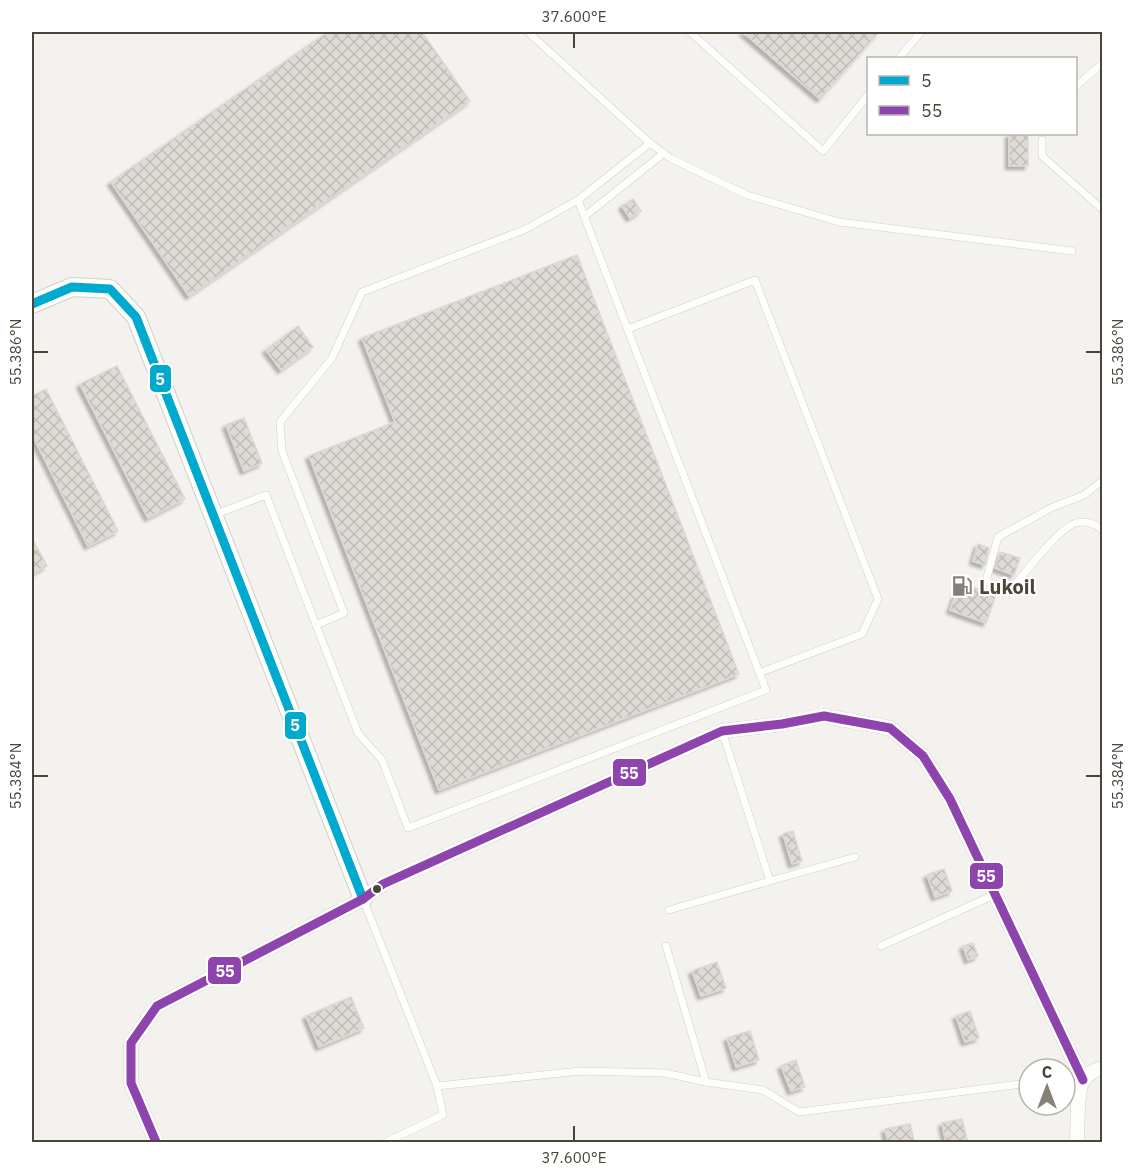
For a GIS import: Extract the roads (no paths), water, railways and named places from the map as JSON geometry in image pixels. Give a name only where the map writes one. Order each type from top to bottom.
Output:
[{"type":"street","points":[[32,304],[72,287],[110,289],[136,317],[363,899]]},
{"type":"street","points":[[156,1143],[131,1083],[131,1043],[157,1006],[363,899],[383,884],[722,731],[782,724],[824,716],[890,728],[923,756],[950,799],[1083,1080]]},
{"type":"street","points":[[1077,1143],[1080,1091],[1083,1080],[1102,1068]]},
{"type":"lane","points":[[528,32],[670,159],[747,195],[838,222],[1072,251]]},
{"type":"lane","points":[[690,32],[823,151],[867,96]]},
{"type":"lane","points":[[900,57],[921,32]]},
{"type":"lane","points":[[1077,85],[1102,64]]},
{"type":"lane","points":[[1042,140],[1042,156],[1102,209]]},
{"type":"lane","points":[[316,624],[344,614],[282,451],[280,422],[332,358],[362,292],[526,229],[578,200],[650,143]]},
{"type":"lane","points":[[585,216],[664,153]]},
{"type":"lane","points":[[213,515],[266,495],[358,733],[382,760],[408,828],[766,690],[578,200]]},
{"type":"lane","points":[[628,328],[755,280],[878,599],[862,634],[759,673]]},
{"type":"lane","points":[[1102,481],[1084,495],[1053,507],[998,537],[986,581],[1010,590],[1059,533],[1076,523],[1095,524],[1102,530]]},
{"type":"lane","points":[[722,731],[770,881]]},
{"type":"lane","points":[[669,910],[855,857]]},
{"type":"lane","points":[[882,946],[996,894]]},
{"type":"lane","points":[[363,899],[437,1086],[443,1114],[386,1143]]},
{"type":"lane","points":[[666,946],[706,1082]]},
{"type":"lane","points":[[437,1086],[581,1071],[665,1073],[706,1082],[763,1090],[799,1112],[1017,1085]]},
{"type":"lane","points":[[1077,1080],[1083,1080]]},
{"type":"place","name":"Lukoil","points":[[962,586]]}]
